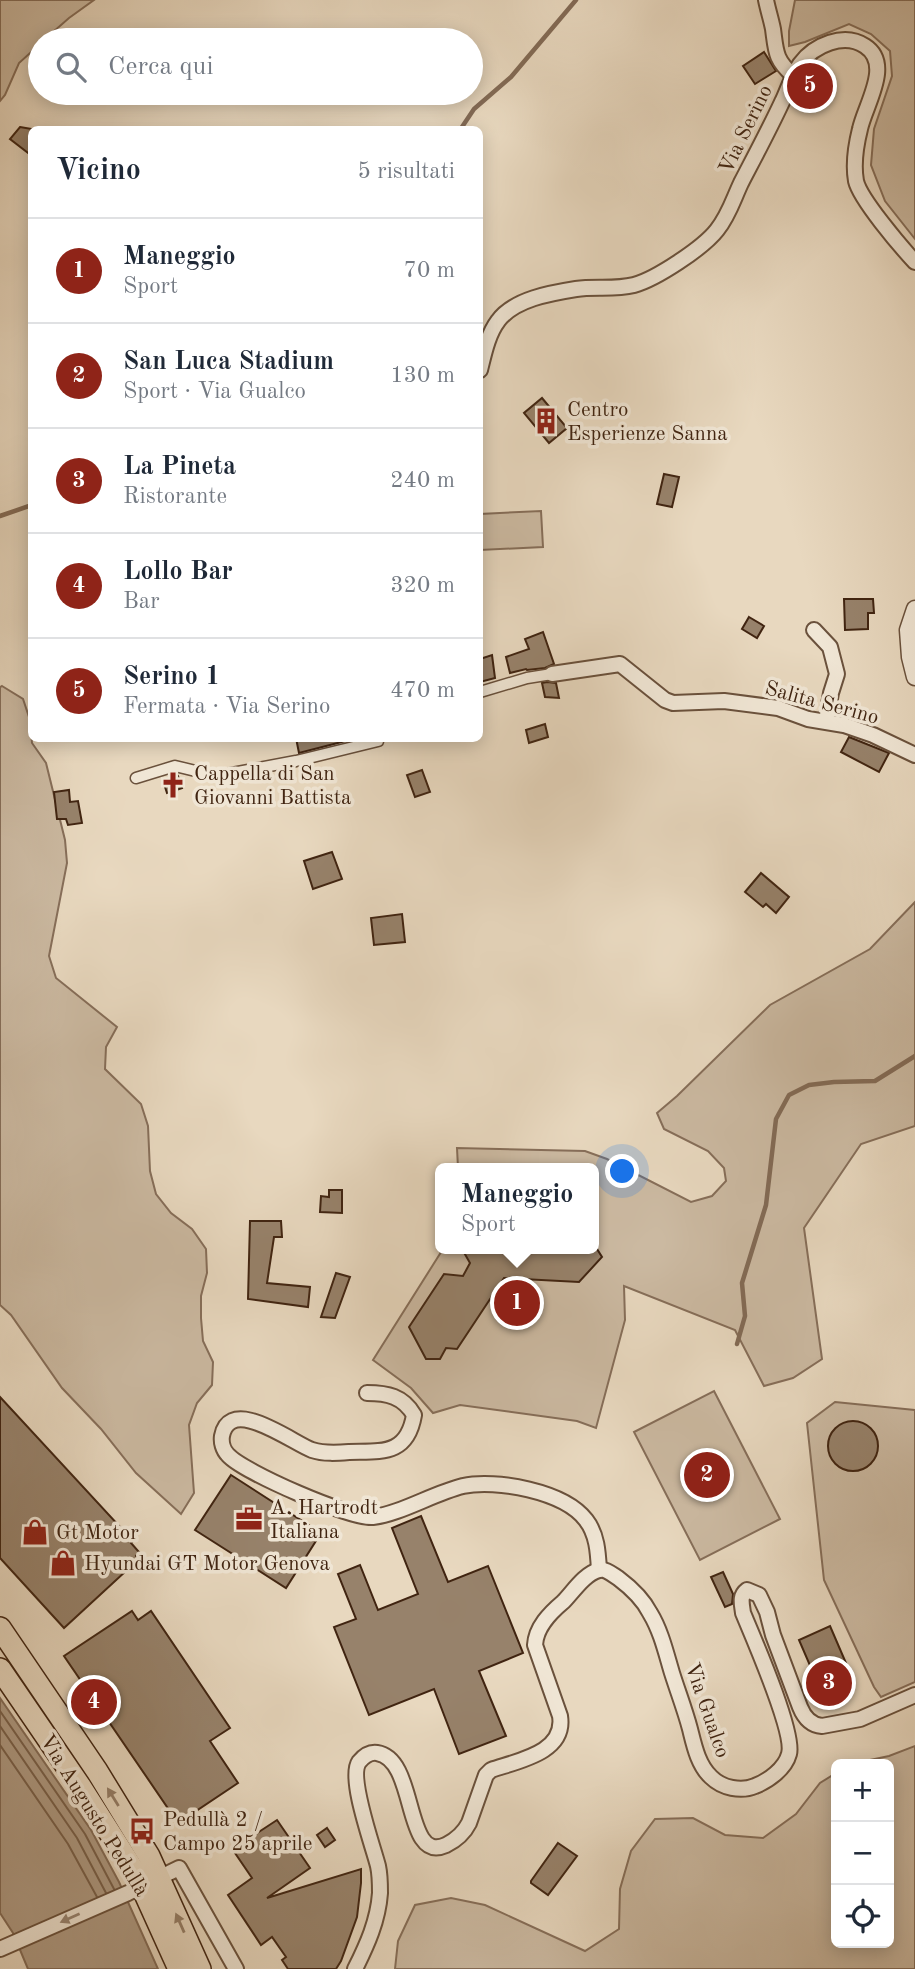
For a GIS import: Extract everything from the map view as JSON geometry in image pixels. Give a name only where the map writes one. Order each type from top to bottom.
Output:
[{"type":"main road","name":"Via Augusto Pedullà","points":[[0,1628],[97,1771],[149,1856],[152,1881],[179,1969]]},
{"type":"main road","name":"Via Augusto Pedullà","points":[[0,1668],[80,1786],[152,1881],[200,1969]]},
{"type":"street","points":[[766,0],[773,26],[775,51],[783,67],[793,75]]},
{"type":"street","name":"Via Serino","points":[[483,359],[498,321],[511,309],[534,299],[577,289],[611,289],[636,285],[678,262],[716,233],[731,211],[793,75],[811,53],[830,43],[851,40],[865,45],[873,52],[878,64],[860,127],[854,163],[856,184],[870,206],[915,262]]},
{"type":"street","points":[[915,609],[908,630],[915,677]]},
{"type":"street","points":[[814,630],[830,647],[837,674],[826,721]]},
{"type":"street","name":"Salita Serino","points":[[483,691],[527,678],[620,664],[665,700],[673,703],[724,701],[778,708],[808,719],[826,721],[873,735],[915,755]]},
{"type":"street","points":[[136,778],[175,766],[216,776],[296,761],[373,742]]},
{"type":"street","points":[[355,1969],[373,1930],[380,1892],[379,1870],[362,1808],[357,1766],[372,1753],[387,1755],[398,1770],[406,1789],[420,1838],[437,1847],[443,1847],[457,1839],[466,1830],[486,1774],[534,1756],[551,1745],[560,1732],[560,1716],[535,1639],[543,1622],[552,1612],[582,1581],[599,1570],[597,1543],[586,1519],[565,1503],[532,1490],[505,1486],[465,1486],[383,1516],[368,1517],[274,1483],[244,1468],[225,1452],[222,1434],[229,1424],[238,1419],[248,1419],[261,1424],[315,1451],[380,1452],[390,1449],[406,1435],[412,1426],[414,1415],[394,1396],[367,1393]]},
{"type":"street","name":"Via Gualco","points":[[599,1570],[606,1570],[625,1584],[650,1612],[666,1652],[694,1748],[709,1776],[720,1784],[746,1790],[759,1785],[772,1777],[790,1753],[778,1702],[743,1613],[741,1599],[747,1590],[759,1595],[803,1715],[809,1721],[822,1726],[860,1719],[915,1695]]},
{"type":"street","points":[[6,1947],[152,1881],[236,1969]]},
{"type":"shaded area","points":[[0,0],[94,0],[58,28],[28,28],[28,55],[19,63],[0,101]]},
{"type":"shaded area","points":[[795,0],[915,0],[915,239],[885,201],[871,165],[874,129],[892,76],[890,51],[871,34],[849,24],[789,46]]},
{"type":"shaded area","points":[[541,511],[543,547],[483,550],[483,514]]},
{"type":"shaded area","points":[[0,687],[23,699],[28,714],[28,742],[32,742],[46,763],[65,840],[67,863],[49,956],[56,978],[117,1027],[106,1047],[105,1069],[141,1104],[148,1126],[150,1171],[156,1194],[171,1213],[192,1229],[206,1249],[207,1273],[201,1296],[201,1318],[203,1341],[213,1362],[212,1385],[197,1403],[189,1425],[194,1493],[181,1514],[136,1473],[101,1429],[62,1388],[11,1315],[0,1305]]},
{"type":"shaded area","points":[[915,902],[915,1126],[861,1144],[804,1228],[822,1359],[793,1378],[764,1386],[735,1330],[624,1286],[625,1320],[596,1428],[577,1421],[460,1405],[433,1413],[411,1388],[373,1360],[440,1254],[599,1254],[599,1163],[458,1163],[457,1148],[585,1151],[607,1159],[691,1202],[712,1196],[726,1181],[724,1168],[708,1151],[664,1129],[657,1113],[770,1005],[870,949]]},
{"type":"shaded area","points":[[714,1391],[780,1519],[700,1560],[634,1432]]},
{"type":"shaded area","points":[[835,1402],[915,1410],[915,1682],[881,1697],[824,1580],[807,1423]]},
{"type":"shaded area","points":[[915,1746],[915,1969],[395,1969],[398,1941],[415,1905],[451,1898],[485,1905],[585,1951],[619,1929],[620,1889],[631,1851],[655,1819],[693,1818],[725,1835],[763,1838],[796,1814],[820,1783],[831,1776],[831,1948],[894,1948],[894,1759],[875,1759]]},
{"type":"water","points":[[0,1698],[91,1830],[119,1882],[158,1969],[28,1969],[13,1933],[0,1913]]},
{"type":"building","points":[[764,52],[776,71],[755,84],[743,66]]},
{"type":"building","points":[[20,127],[28,128],[28,153],[10,139]]},
{"type":"building","name":"Centro Esperienze Sanna","points":[[542,398],[567,428],[549,443],[524,413]]},
{"type":"building","points":[[664,474],[679,477],[672,507],[657,504]]},
{"type":"building","points":[[844,599],[873,599],[874,613],[868,613],[868,629],[845,630]]},
{"type":"building","points":[[749,617],[764,626],[757,638],[742,629]]},
{"type":"building","points":[[543,632],[554,664],[545,668],[510,673],[506,657],[529,649],[525,639]]},
{"type":"building","points":[[492,655],[495,678],[483,681],[483,658]]},
{"type":"building","points":[[542,683],[556,683],[559,698],[545,697]]},
{"type":"building","points":[[545,724],[548,737],[529,743],[526,730]]},
{"type":"building","points":[[849,737],[889,753],[879,772],[841,752]]},
{"type":"building","points":[[297,742],[342,742],[299,753]]},
{"type":"building","points":[[422,770],[430,792],[415,797],[407,775]]},
{"type":"building","name":"Cappella di San Giovanni Battista","points":[[178,776],[182,788],[167,793],[163,781]]},
{"type":"building","points":[[69,790],[70,802],[78,801],[82,823],[68,825],[66,819],[57,819],[54,792]]},
{"type":"building","points":[[332,852],[342,879],[313,889],[304,861]]},
{"type":"building","points":[[761,873],[789,897],[776,913],[766,904],[763,907],[745,892]]},
{"type":"building","points":[[402,914],[405,942],[374,945],[371,918]]},
{"type":"building","points":[[329,1190],[342,1190],[342,1213],[320,1212],[321,1196],[329,1197]]},
{"type":"building","points":[[250,1221],[281,1221],[282,1237],[274,1237],[267,1283],[310,1287],[308,1307],[248,1299]]},
{"type":"building","points":[[599,1252],[602,1257],[579,1282],[504,1278],[457,1349],[446,1348],[440,1359],[426,1359],[409,1327],[444,1274],[463,1276],[470,1263],[465,1254]]},
{"type":"building","points":[[336,1273],[350,1277],[335,1318],[321,1317]]},
{"type":"building","points":[[0,1397],[133,1541],[131,1543],[139,1552],[136,1556],[139,1559],[64,1628],[0,1558]]},
{"type":"building","points":[[853,1421],[871,1428],[878,1446],[871,1464],[853,1471],[835,1464],[828,1446],[835,1428]]},
{"type":"building","points":[[231,1475],[321,1533],[286,1588],[195,1530]]},
{"type":"building","points":[[421,1516],[448,1582],[488,1566],[523,1653],[479,1671],[506,1736],[459,1754],[434,1689],[369,1715],[334,1627],[356,1619],[338,1574],[360,1565],[378,1610],[418,1594],[392,1528]]},
{"type":"building","points":[[723,1572],[733,1594],[732,1604],[725,1607],[711,1577]]},
{"type":"building","points":[[132,1611],[138,1620],[151,1611],[230,1728],[210,1741],[238,1783],[178,1823],[64,1656]]},
{"type":"building","points":[[830,1626],[852,1677],[821,1691],[799,1640]]},
{"type":"building","points":[[277,1820],[310,1868],[267,1898],[361,1869],[357,1917],[336,1969],[288,1969],[282,1960],[286,1957],[272,1937],[261,1945],[228,1895],[252,1878],[235,1853],[241,1849],[239,1845]]},
{"type":"building","points":[[327,1828],[335,1840],[325,1847],[317,1835]]},
{"type":"building","points":[[558,1843],[577,1856],[548,1895],[531,1881]]},
{"type":"waterway","points":[[483,101],[511,77],[576,0]]},
{"type":"waterway","points":[[463,126],[479,105]]},
{"type":"waterway","points":[[0,516],[28,506]]},
{"type":"waterway","points":[[737,1344],[745,1316],[742,1283],[766,1205],[776,1119],[789,1095],[809,1085],[875,1081],[915,1056]]},
{"type":"place","name":"Serino 1","points":[[810,86]]},
{"type":"place","name":"Centro Esperienze Sanna","points":[[546,421]]},
{"type":"place","name":"Cappella di San Giovanni Battista","points":[[173,785]]},
{"type":"place","name":"Maneggio","points":[[517,1303]]},
{"type":"place","name":"San Luca Stadium","points":[[707,1475]]},
{"type":"place","name":"A. Hartrodt Italiana","points":[[249,1519]]},
{"type":"place","name":"Gt Motor","points":[[35,1532]]},
{"type":"place","name":"Hyundai GT Motor Genova","points":[[63,1563]]},
{"type":"place","name":"La Pineta","points":[[829,1683]]},
{"type":"place","name":"Lollo Bar","points":[[94,1702]]},
{"type":"place","name":"Pedullà 2 / Campo 25 aprile","points":[[142,1831]]}]
